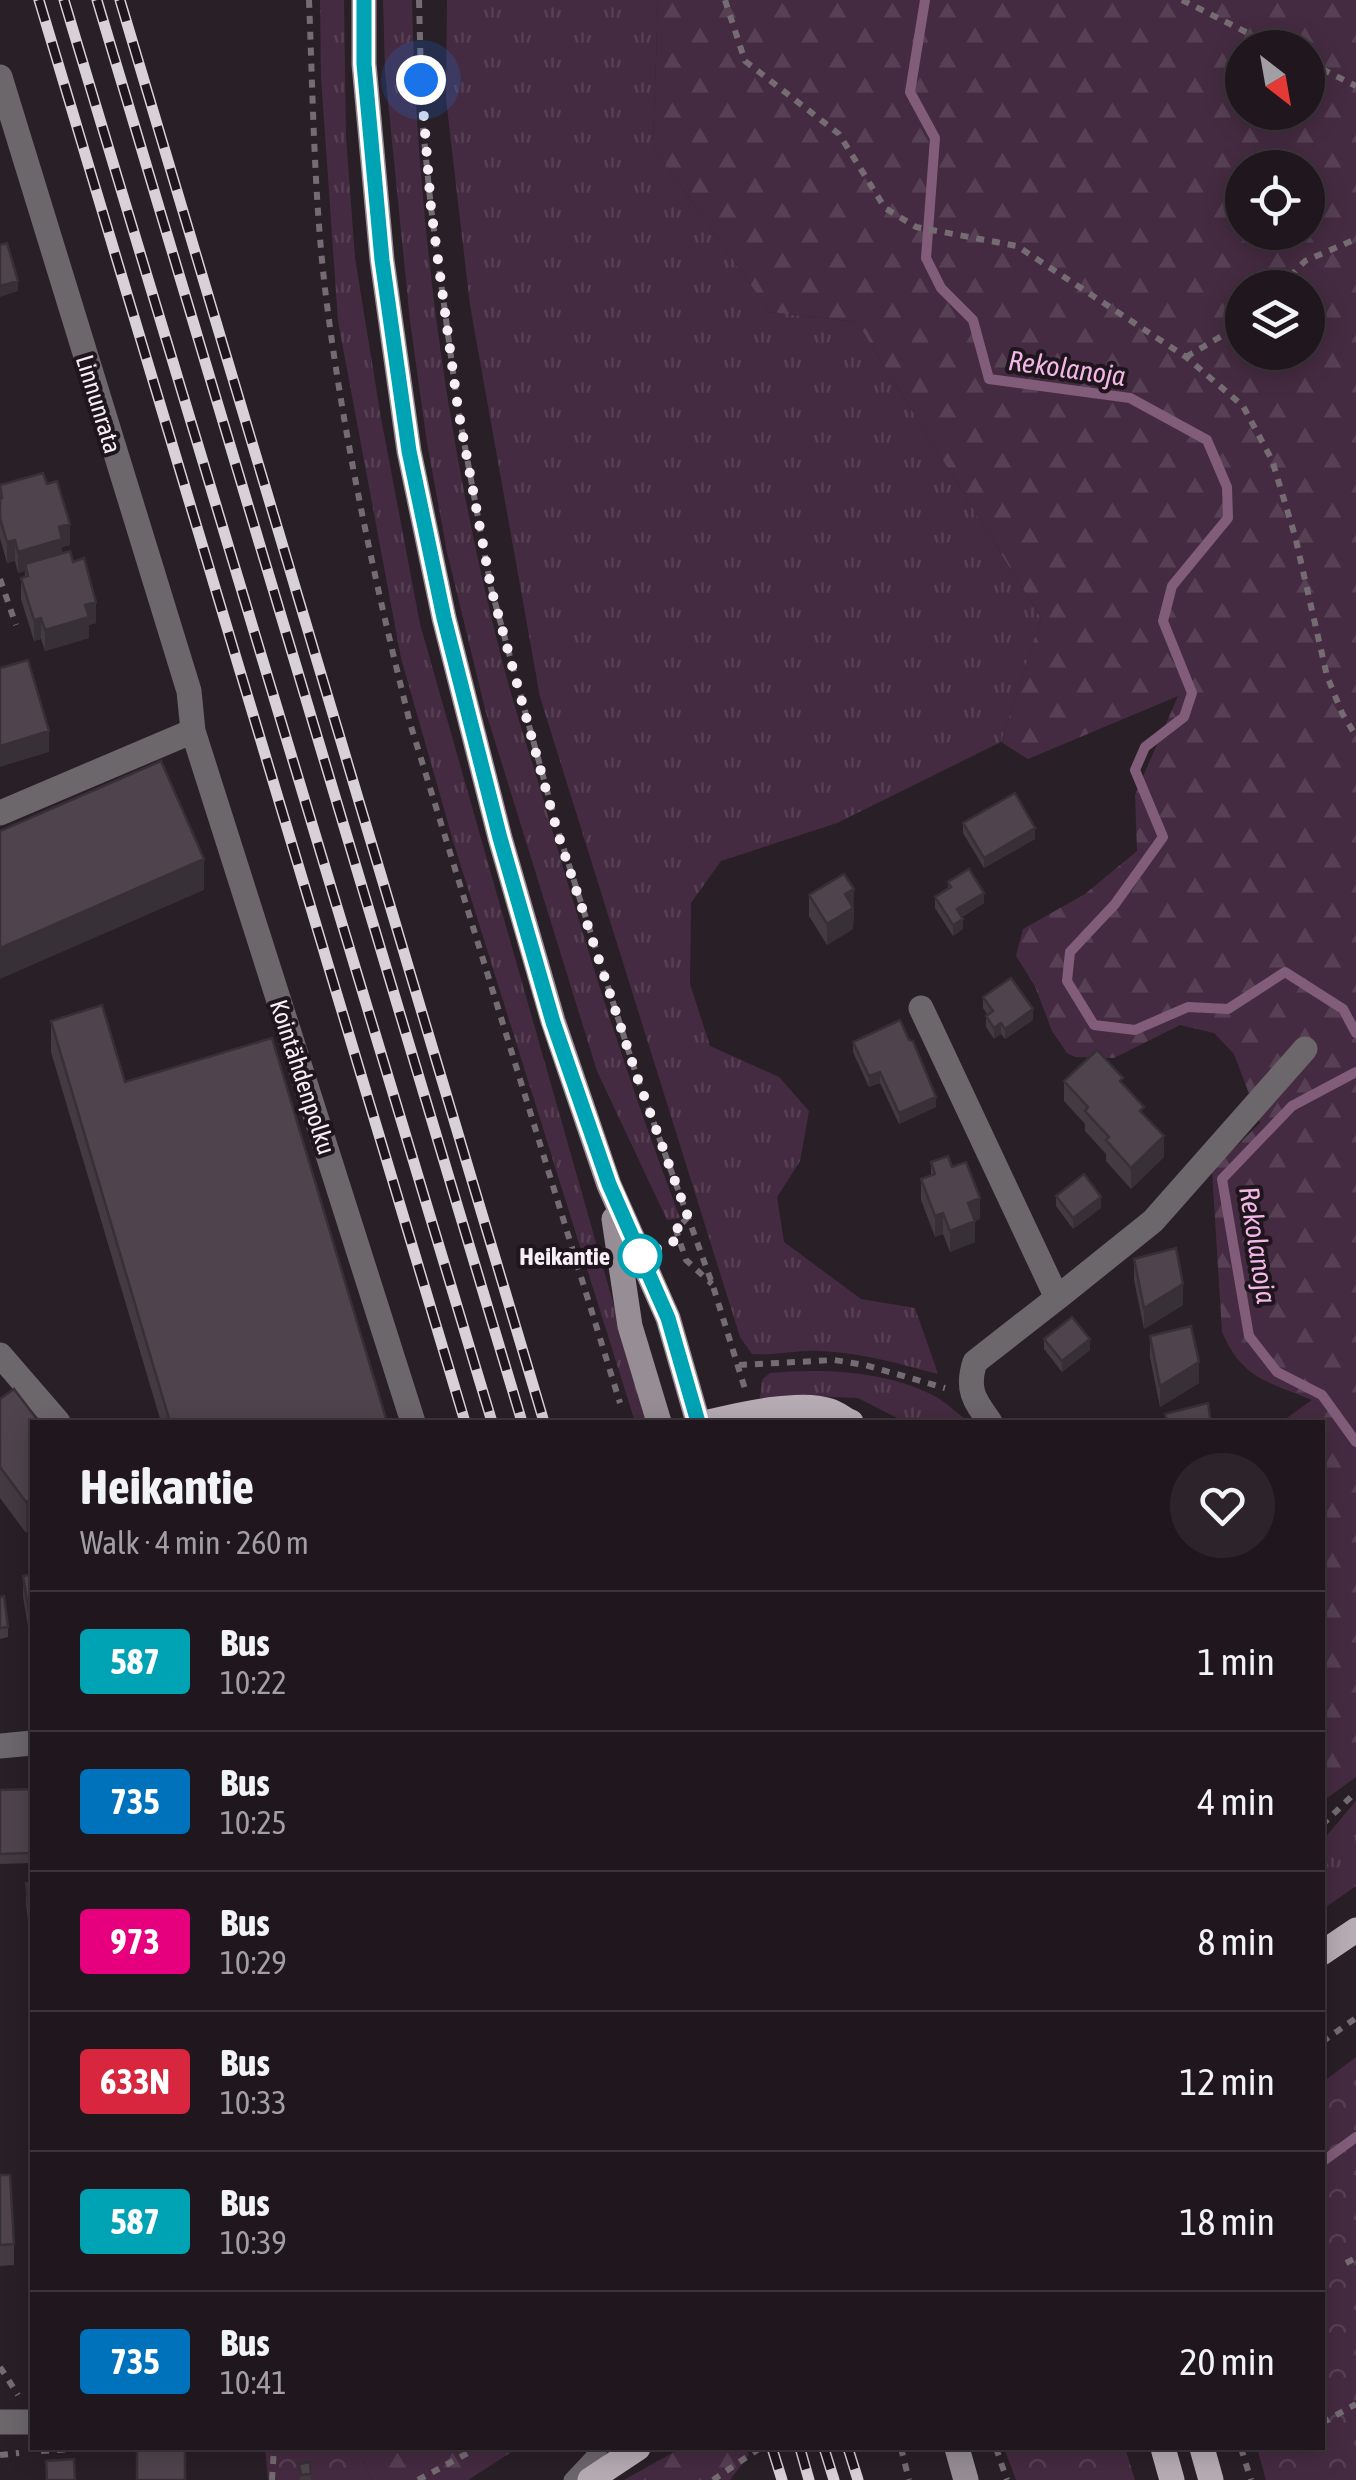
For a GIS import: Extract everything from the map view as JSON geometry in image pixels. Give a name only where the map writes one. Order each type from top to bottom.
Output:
[{"type":"main road","points":[[364,0],[364,64],[382,260],[409,451],[444,618],[500,838],[553,1022],[609,1184],[668,1318],[697,1420]]},
{"type":"main road","points":[[609,1184],[630,1326],[658,1420]]},
{"type":"main road","points":[[718,1420],[762,1410],[827,1409],[847,1420]]},
{"type":"main road","points":[[1325,1951],[1356,1930]]},
{"type":"main road","points":[[590,2480],[635,2450]]},
{"type":"main road","points":[[958,2450],[966,2480]]},
{"type":"main road","points":[[1163,2450],[1172,2480]]},
{"type":"main road","points":[[1203,2450],[1212,2480]]},
{"type":"street","name":"Linnunrata","points":[[0,77],[189,691],[193,731]]},
{"type":"street","points":[[0,814],[193,731]]},
{"type":"street","name":"Kointähdenpolku","points":[[193,731],[413,1420]]},
{"type":"street","points":[[920,1008],[1057,1298]]},
{"type":"street","points":[[989,1420],[970,1394],[975,1362],[1153,1221],[1305,1050]]},
{"type":"street","points":[[0,1355],[56,1420]]},
{"type":"street","points":[[0,1746],[30,1743]]},
{"type":"street","points":[[0,2422],[30,2422]]},
{"type":"lane","points":[[571,2480],[599,2450]]},
{"type":"path","points":[[309,0],[326,293],[342,405],[382,611],[416,742],[620,1404]]},
{"type":"path","points":[[419,0],[422,120],[431,208],[458,409],[491,588],[558,834],[636,1074],[739,1364],[834,1360],[970,1394]]},
{"type":"path","points":[[724,0],[745,61],[839,134],[885,208],[916,227],[1016,246],[1186,357],[1243,406],[1272,460],[1295,536],[1327,676],[1356,736]]},
{"type":"path","points":[[1182,0],[1242,30]]},
{"type":"path","points":[[1325,70],[1356,86]]},
{"type":"path","points":[[1296,270],[1305,261],[1356,239]]},
{"type":"path","points":[[1186,357],[1225,334]]},
{"type":"path","points":[[0,579],[16,625]]},
{"type":"path","points":[[688,1217],[676,1230],[686,1260],[713,1286]]},
{"type":"path","points":[[1325,1821],[1356,1792]]},
{"type":"path","points":[[1325,2040],[1356,2018]]},
{"type":"path","points":[[1346,2262],[1356,2258]]},
{"type":"path","points":[[1325,2422],[1356,2404]]},
{"type":"path","points":[[39,2451],[56,2450]]},
{"type":"path","points":[[272,2480],[274,2450]]},
{"type":"path","points":[[418,2480],[473,2450]]},
{"type":"path","points":[[713,2480],[757,2450]]},
{"type":"path","points":[[902,2450],[909,2480]]},
{"type":"path","points":[[997,2450],[1007,2480]]},
{"type":"path","points":[[1243,2450],[1251,2480]]},
{"type":"path","points":[[0,2455],[20,2453]]},
{"type":"green space","points":[[320,0],[344,0],[346,137],[355,258],[420,624],[646,1420],[634,1420],[454,844],[401,658],[338,321],[321,77]]},
{"type":"green space","points":[[383,0],[412,0],[420,167],[438,335],[483,583],[503,664],[594,968],[680,1218],[667,1220],[597,1071],[485,709],[447,552],[427,443],[410,321],[385,71]]},
{"type":"green space","points":[[447,0],[658,0],[653,147],[770,312],[857,322],[1041,618],[1001,742],[837,823],[721,861],[691,903],[690,984],[710,1046],[779,1077],[809,1111],[800,1161],[777,1197],[784,1242],[861,1299],[915,1308],[938,1374],[837,1352],[752,1354],[740,1337],[540,697],[470,305],[446,99]]},
{"type":"green space","points":[[658,0],[1356,0],[1356,1777],[1325,1800],[1325,1420],[1284,1420],[1312,1400],[1248,1370],[1222,1332],[1212,1170],[1260,1123],[1234,1054],[1214,1033],[1180,1025],[1114,1058],[1075,1057],[1067,1053],[1052,1031],[1035,986],[1016,956],[1023,929],[1085,894],[1137,851],[1135,795],[1178,696],[1028,759],[1001,742],[1041,618],[857,322],[770,312],[653,147]]},
{"type":"green space","points":[[812,1371],[878,1377],[938,1398],[966,1420],[901,1420],[858,1398],[760,1398],[762,1380],[770,1373]]},
{"type":"green space","points":[[1356,1801],[1356,1886],[1325,1908],[1325,1838]]},
{"type":"green space","points":[[1356,2057],[1356,2480],[1266,2480],[1258,2450],[1325,2450],[1325,2080]]},
{"type":"green space","points":[[265,2450],[350,2450],[363,2460],[372,2480],[268,2480]]},
{"type":"green space","points":[[350,2450],[515,2450],[468,2480],[372,2480],[363,2460]]},
{"type":"green space","points":[[677,2450],[746,2450],[749,2455],[730,2480],[624,2480]]},
{"type":"green space","points":[[1005,2450],[1126,2450],[1135,2480],[1016,2480]]},
{"type":"building","points":[[7,243],[18,281],[0,286],[0,245]]},
{"type":"building","points":[[43,473],[47,484],[57,481],[70,524],[59,527],[62,539],[18,552],[15,540],[7,542],[0,518],[0,485]]},
{"type":"building","points":[[70,551],[73,562],[84,558],[96,602],[85,605],[89,617],[45,630],[41,618],[34,620],[21,578],[28,576],[25,564]]},
{"type":"building","points":[[28,660],[49,731],[0,746],[0,668]]},
{"type":"building","points":[[161,761],[204,859],[0,948],[0,831]]},
{"type":"building","points":[[1015,793],[1035,828],[984,858],[963,823]]},
{"type":"building","points":[[969,869],[984,893],[957,909],[963,919],[953,925],[935,897],[951,887],[948,882]]},
{"type":"building","points":[[844,874],[854,889],[845,894],[853,908],[827,924],[809,895]]},
{"type":"building","points":[[1011,978],[1033,1009],[1005,1029],[1001,1023],[994,1028],[986,1016],[993,1011],[983,997]]},
{"type":"building","points":[[102,1005],[125,1082],[272,1038],[386,1420],[169,1420],[51,1021]]},
{"type":"building","points":[[900,1020],[936,1097],[899,1113],[880,1072],[869,1076],[853,1042]]},
{"type":"building","points":[[1097,1050],[1144,1107],[1140,1111],[1164,1136],[1131,1168],[1085,1111],[1088,1107],[1064,1081]]},
{"type":"building","points":[[948,1156],[952,1167],[966,1162],[980,1198],[968,1203],[975,1221],[950,1231],[943,1213],[935,1216],[921,1179],[935,1174],[931,1162]]},
{"type":"building","points":[[1084,1174],[1101,1197],[1073,1218],[1056,1196]]},
{"type":"building","points":[[1176,1248],[1183,1284],[1144,1308],[1134,1259]]},
{"type":"building","points":[[1072,1317],[1090,1339],[1062,1361],[1044,1339]]},
{"type":"building","points":[[1191,1326],[1199,1362],[1160,1386],[1150,1336]]},
{"type":"building","points":[[14,1389],[37,1420],[30,1420],[30,1499],[26,1502],[0,1467],[0,1399]]},
{"type":"building","points":[[1208,1403],[1211,1420],[1166,1420],[1165,1414]]},
{"type":"building","points":[[30,1574],[30,1618],[23,1576]]},
{"type":"building","points":[[4,1596],[8,1627],[0,1628],[0,1597]]},
{"type":"building","points":[[30,1789],[30,1853],[0,1854],[0,1790]]},
{"type":"building","points":[[30,1882],[30,1916],[26,1883]]},
{"type":"building","points":[[0,2175],[10,2175],[14,2244],[0,2245]]},
{"type":"building","points":[[137,2450],[185,2450],[185,2480],[137,2480]]},
{"type":"building","points":[[74,2459],[75,2480],[47,2480],[46,2461]]},
{"type":"building","points":[[310,2462],[311,2474],[301,2475],[299,2464]]},
{"type":"waterway","name":"Rekolanoja","points":[[925,0],[910,92],[935,138],[926,258],[941,288],[973,320],[989,379],[1130,398],[1207,440],[1227,487],[1228,518],[1172,586],[1163,621],[1192,693],[1184,717],[1145,747],[1135,770],[1163,837],[1115,904],[1070,952],[1067,981],[1094,1025],[1135,1030],[1188,1007],[1228,1009],[1285,972],[1343,1009],[1356,1033]]},
{"type":"waterway","name":"Rekolanoja","points":[[1356,1072],[1292,1106],[1222,1179],[1249,1336],[1277,1372],[1322,1395],[1356,1442]]},
{"type":"waterway","points":[[1325,2160],[1356,2137]]},
{"type":"railway","points":[[39,0],[464,1420]]},
{"type":"railway","points":[[64,0],[491,1420]]},
{"type":"railway","points":[[97,0],[521,1420]]},
{"type":"railway","points":[[120,0],[543,1420]]},
{"type":"railway","points":[[773,2450],[782,2480]]},
{"type":"railway","points":[[801,2450],[809,2480]]},
{"type":"railway","points":[[825,2450],[834,2480]]},
{"type":"railway","points":[[849,2450],[858,2480]]},
{"type":"bus line","name":"587","points":[[364,0],[364,64],[382,260],[409,451],[444,618],[500,838],[553,1022],[609,1184],[668,1318],[697,1420]]},
{"type":"place","name":"Heikantie","points":[[640,1256]]},
{"type":"route","points":[[421,80],[431,208],[458,409],[491,588],[558,834],[636,1074],[688,1217],[676,1230],[679,1239],[640,1256]]}]
